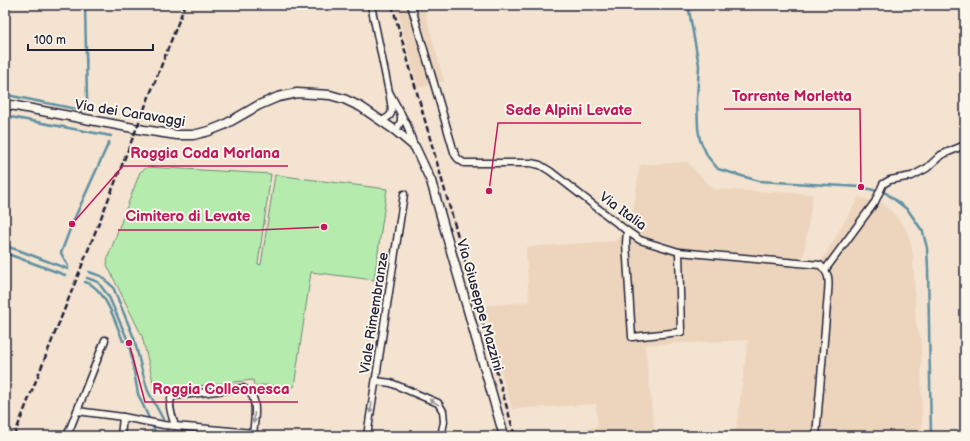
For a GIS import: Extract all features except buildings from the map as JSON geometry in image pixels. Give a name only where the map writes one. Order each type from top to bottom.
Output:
[{"type":"street","points":[[371,5],[392,110],[388,118],[381,121]]},
{"type":"street","name":"Via Italia","points":[[411,5],[454,152],[460,161],[464,163],[531,163],[540,165],[640,240],[679,252],[820,265],[825,270]]},
{"type":"street","points":[[389,92],[407,125],[415,147]]},
{"type":"street","name":"Via dei Caravaggi","points":[[5,104],[144,130],[177,135],[193,135],[224,125],[258,105],[278,97],[297,93],[314,93],[344,99],[360,107],[396,131],[415,147]]},
{"type":"street","points":[[396,131],[401,122],[401,113]]},
{"type":"street","points":[[816,436],[829,279],[825,270],[875,202],[883,184],[890,180],[912,176],[927,168],[941,154],[965,145]]},
{"type":"street","name":"Via Giuseppe Mazzini","points":[[415,147],[431,181],[504,436]]},
{"type":"street","name":"Viale Rimembranze","points":[[367,436],[404,194]]},
{"type":"street","points":[[627,231],[626,243],[632,337],[681,332],[679,252]]},
{"type":"street","points":[[67,436],[105,340]]},
{"type":"street","points":[[376,381],[391,383],[438,403],[444,411],[444,422],[441,436]]},
{"type":"street","points":[[77,411],[164,425],[253,434],[255,412],[254,401],[251,393],[243,388],[173,396],[170,404],[175,426]]},
{"type":"street","points":[[121,436],[123,418]]},
{"type":"shaded area","points":[[396,5],[423,5],[444,81],[418,88]]},
{"type":"shaded area","points":[[687,162],[713,189],[813,194],[803,259],[822,260],[859,197],[883,204],[904,226],[910,240],[913,254],[916,324],[921,340],[922,436],[735,436],[748,340],[645,345],[655,436],[582,436],[582,429],[598,427],[596,404],[512,409],[482,306],[529,302],[526,247],[615,241],[631,226],[640,165]]},
{"type":"green space","points":[[148,167],[271,174],[258,264],[261,265],[275,175],[387,189],[374,280],[311,272],[294,387],[263,385],[254,386],[253,380],[154,391],[142,336],[107,265],[108,257],[140,172]]},
{"type":"waterway","points":[[7,95],[86,111],[85,5]]},
{"type":"waterway","points":[[688,5],[699,65],[697,99],[700,140],[708,157],[718,169],[759,181],[861,187],[886,193],[908,210],[923,232],[927,248],[928,268],[931,436]]},
{"type":"waterway","points":[[5,116],[111,136]]},
{"type":"waterway","points":[[68,266],[61,253],[72,224],[109,142]]},
{"type":"waterway","points":[[5,246],[68,269]]},
{"type":"waterway","points":[[5,253],[38,265]]},
{"type":"waterway","points":[[38,265],[65,275]]},
{"type":"waterway","points":[[89,272],[101,276],[113,287],[134,338],[148,391],[163,419]]},
{"type":"waterway","points":[[87,278],[98,282],[109,297],[129,343],[138,394],[157,436]]},
{"type":"waterway","points":[[85,282],[92,285],[103,297],[124,341]]},
{"type":"waterway","points":[[167,429],[167,436]]},
{"type":"railway","points":[[14,436],[185,5]]},
{"type":"railway","points":[[392,5],[515,436]]},
{"type":"place","name":"Torrente Morletta","points":[[861,187]]},
{"type":"place","name":"Sede Alpini Levate","points":[[489,191]]},
{"type":"place","name":"Roggia Coda Morlana","points":[[72,224]]},
{"type":"place","name":"Cimitero di Levate","points":[[324,227]]},
{"type":"place","name":"Roggia Colleonesca","points":[[129,343]]}]
